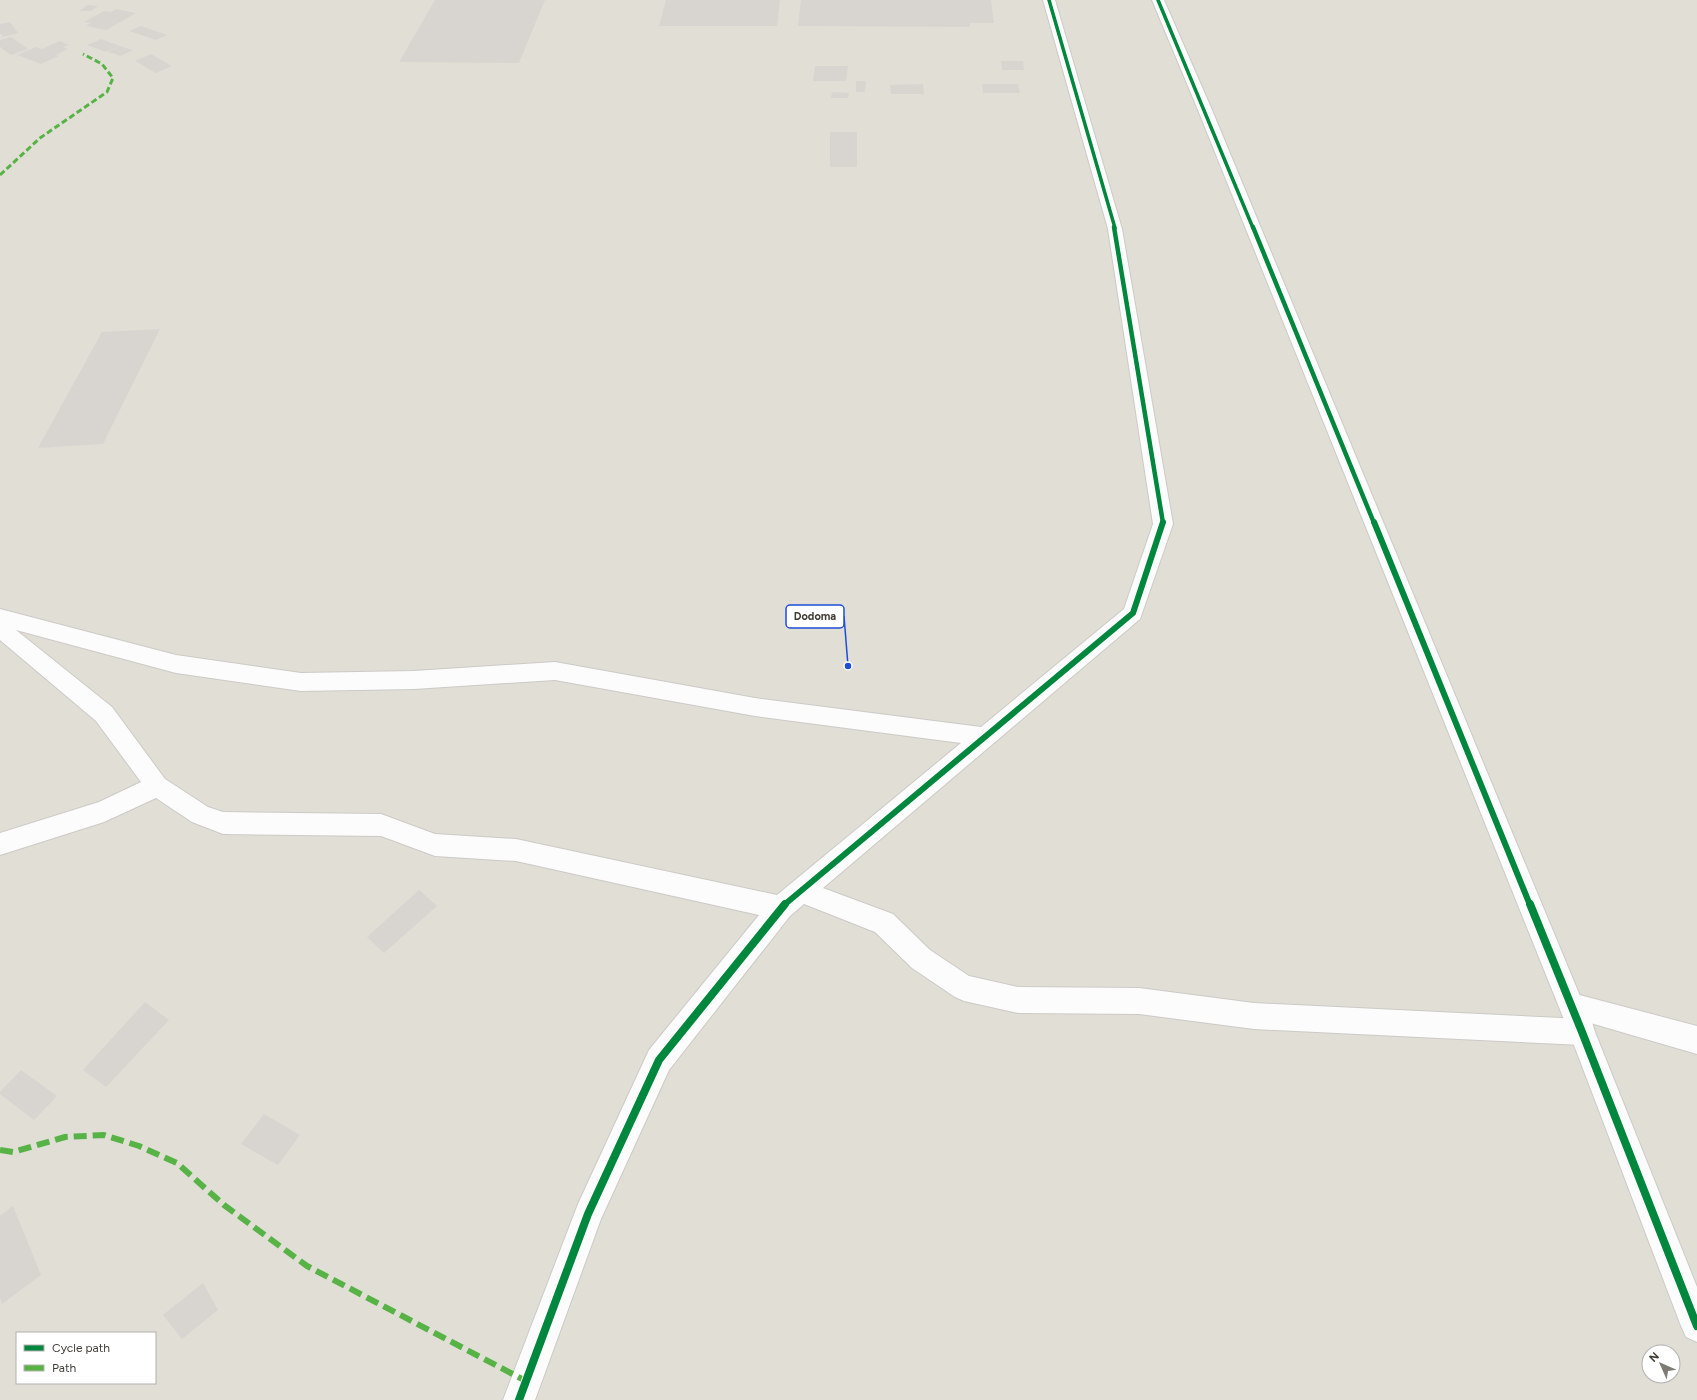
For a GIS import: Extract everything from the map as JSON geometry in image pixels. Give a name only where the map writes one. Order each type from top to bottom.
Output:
[{"type":"street","points":[[519,1400],[588,1214],[659,1060],[781,908],[1133,613],[1163,524],[1115,229],[1071,80],[1050,0]]},
{"type":"street","points":[[1158,0],[1205,110],[1572,1006],[1697,1326]]},
{"type":"street","points":[[0,617],[176,664],[301,682],[414,680],[555,670],[755,707],[985,737]]},
{"type":"street","points":[[0,628],[104,714],[157,786],[200,815],[224,823],[327,823],[381,825],[435,845],[516,850],[781,908]]},
{"type":"street","points":[[0,844],[104,811],[157,786]]},
{"type":"street","points":[[800,891],[884,923],[921,959],[964,988],[1018,1000],[1139,1001],[1254,1016],[1582,1032]]},
{"type":"street","points":[[1572,1006],[1697,1040]]},
{"type":"shaded area","points":[[0,0],[1697,0],[1697,1400],[0,1400]]},
{"type":"building","points":[[435,0],[545,0],[519,63],[399,62]]},
{"type":"building","points":[[666,0],[780,0],[777,26],[659,26]]},
{"type":"building","points":[[801,0],[991,0],[994,23],[970,23],[970,27],[798,26]]},
{"type":"building","points":[[87,5],[98,6],[91,11],[80,11]]},
{"type":"building","points":[[116,9],[136,13],[106,30],[86,26],[91,23],[84,22],[104,11],[111,12]]},
{"type":"building","points":[[10,22],[18,33],[3,37],[0,33],[0,24]]},
{"type":"building","points":[[141,26],[167,35],[156,40],[129,31]]},
{"type":"building","points":[[11,37],[28,49],[11,55],[0,47],[0,40]]},
{"type":"building","points":[[101,39],[120,46],[106,52],[87,45]]},
{"type":"building","points":[[60,41],[69,45],[63,47],[68,49],[56,55],[59,56],[41,64],[17,55],[36,47],[42,49]]},
{"type":"building","points":[[120,46],[133,50],[121,56],[108,52]]},
{"type":"building","points":[[151,54],[172,66],[156,73],[135,61]]},
{"type":"building","points":[[1001,61],[1023,61],[1024,70],[1002,70]]},
{"type":"building","points":[[815,66],[848,66],[846,81],[813,81]]},
{"type":"building","points":[[856,81],[866,81],[865,92],[856,92]]},
{"type":"building","points":[[923,84],[924,94],[891,94],[890,85]]},
{"type":"building","points":[[982,84],[1018,84],[1020,93],[983,93]]},
{"type":"building","points":[[832,92],[849,93],[848,98],[831,98]]},
{"type":"building","points":[[830,132],[857,132],[857,167],[830,167]]},
{"type":"building","points":[[160,329],[103,444],[38,448],[102,332]]},
{"type":"building","points":[[419,890],[437,906],[384,953],[367,937]]},
{"type":"building","points":[[145,1002],[169,1020],[106,1087],[83,1070]]},
{"type":"building","points":[[21,1070],[57,1096],[34,1120],[0,1094],[0,1092]]},
{"type":"building","points":[[264,1114],[300,1135],[278,1165],[241,1144]]},
{"type":"building","points":[[13,1206],[41,1275],[2,1304],[0,1298],[0,1216]]},
{"type":"building","points":[[203,1283],[218,1310],[182,1339],[163,1315]]},
{"type":"marked path","points":[[0,175],[40,138],[107,92],[113,78],[102,64],[83,54]]},
{"type":"marked path","points":[[0,1150],[13,1152],[65,1137],[104,1135],[139,1146],[177,1163],[224,1205],[307,1266],[526,1381]]},
{"type":"cycle path","points":[[519,1400],[588,1214],[659,1060],[781,908],[1133,613],[1163,524],[1115,229],[1071,81],[1049,0]]},
{"type":"cycle path","points":[[1158,0],[1205,110],[1582,1032],[1697,1326]]},
{"type":"place","name":"Dodoma","points":[[848,666]]}]
